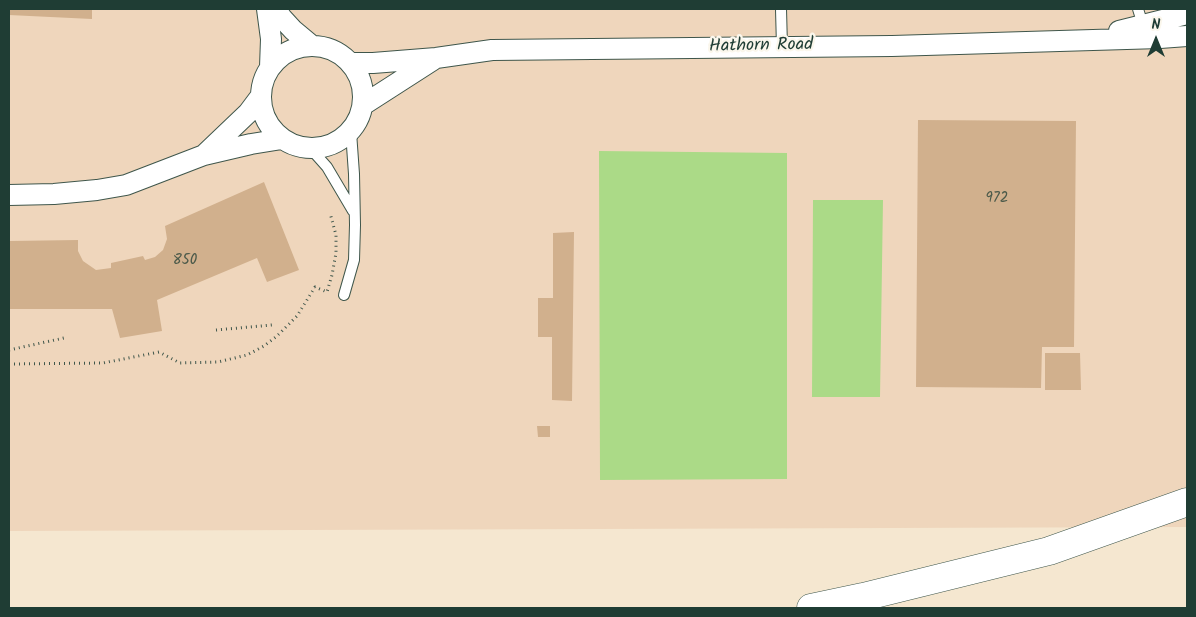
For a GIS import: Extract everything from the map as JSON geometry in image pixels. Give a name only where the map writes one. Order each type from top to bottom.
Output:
[{"type":"highway","points":[[811,608],[1049,551],[1187,502]]},
{"type":"street","points":[[267,9],[271,39],[270,67]]},
{"type":"street","points":[[276,9],[293,30],[311,45]]},
{"type":"street","name":"Hathorn Road","points":[[1088,40],[1140,17],[1187,14]]},
{"type":"street","name":"Hathorn Road","points":[[352,63],[436,58],[492,50],[892,46],[1187,36]]},
{"type":"street","points":[[311,45],[326,47],[340,53],[352,63],[360,76],[364,91],[363,106],[359,119],[351,132],[340,141],[326,147],[296,146],[282,139],[270,128],[263,113],[260,97],[263,81],[270,67],[281,56],[296,48],[311,45]]},
{"type":"street","name":"Hathorn Road","points":[[363,106],[436,58]]},
{"type":"street","points":[[204,155],[248,113],[260,97]]},
{"type":"street","points":[[9,195],[54,194],[126,185],[204,155],[282,139]]},
{"type":"lane","points":[[781,9],[782,47]]},
{"type":"lane","points":[[344,295],[354,260],[355,214],[351,132]]},
{"type":"lane","points":[[311,148],[327,167],[355,214]]},
{"type":"path","points":[[9,364],[103,363],[159,352],[180,363],[218,362],[247,355],[277,336],[297,316],[315,286],[327,292],[336,253],[336,235],[330,213]]},
{"type":"path","points":[[216,330],[272,325]]},
{"type":"path","points":[[9,350],[64,338]]},
{"type":"shaded area","points":[[9,9],[1187,9],[1187,527],[9,531]]},
{"type":"green space","points":[[599,151],[787,153],[787,479],[600,480]]},
{"type":"green space","points":[[813,200],[883,200],[880,397],[812,397]]},
{"type":"building","points":[[9,9],[92,9],[92,19],[9,15]]},
{"type":"building","points":[[918,120],[1076,121],[1074,347],[1042,347],[1041,388],[916,387]]},
{"type":"building","points":[[264,182],[299,270],[267,282],[257,258],[157,300],[162,331],[120,338],[112,309],[9,309],[9,241],[78,240],[78,251],[83,261],[96,270],[111,268],[111,263],[143,256],[145,260],[155,257],[163,250],[167,239],[165,226]]},
{"type":"building","points":[[574,232],[572,401],[552,400],[552,337],[538,337],[538,298],[553,298],[553,233]]},
{"type":"building","points":[[1045,353],[1080,353],[1081,390],[1045,390]]},
{"type":"building","points":[[537,426],[550,426],[550,437],[538,437]]}]
